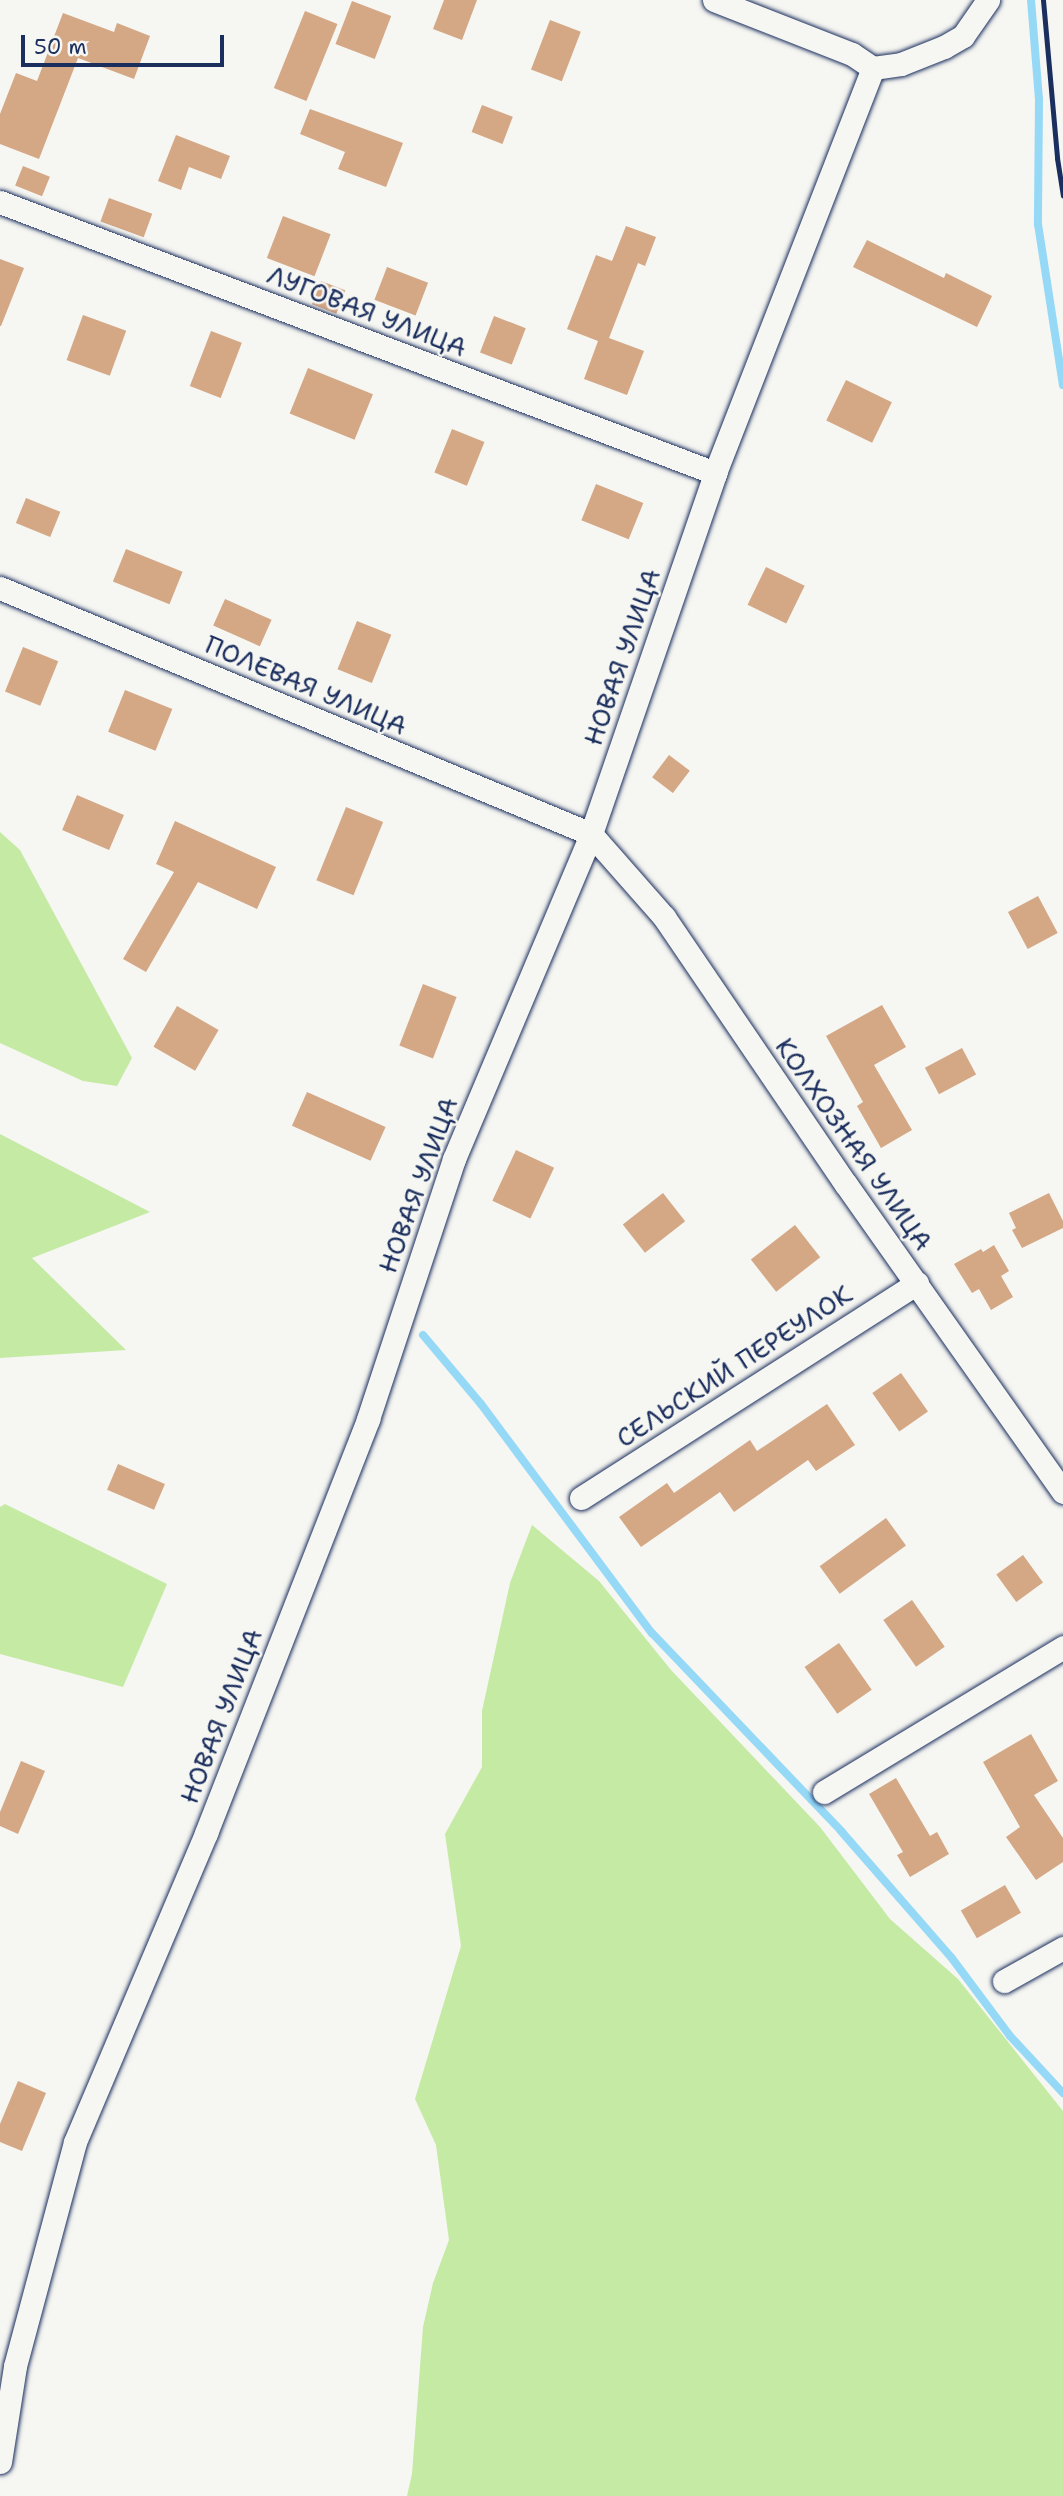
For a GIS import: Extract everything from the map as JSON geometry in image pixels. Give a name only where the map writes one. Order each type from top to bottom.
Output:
[{"type":"street","points":[[714,0],[852,54],[873,68],[901,64],[944,47],[963,36],[988,0]]},
{"type":"street","name":"НОВАЯ УЛИЦА","points":[[0,2462],[15,2366],[75,2142],[206,1833],[368,1419],[454,1159],[591,834],[715,472],[873,68]]},
{"type":"street","name":"ЛУГОВАЯ УЛИЦА","points":[[0,202],[715,472]]},
{"type":"street","name":"ПОЛЕВАЯ УЛИЦА","points":[[0,588],[591,834]]},
{"type":"street","name":"КОЛХОЗНАЯ УЛИЦА","points":[[591,834],[664,917],[845,1183],[1063,1492]]},
{"type":"street","name":"СЕЛЬСКИЙ ПЕРЕУЛОК","points":[[581,1498],[917,1283]]},
{"type":"street","points":[[824,1792],[1063,1647]]},
{"type":"street","points":[[1004,1981],[1063,1948]]},
{"type":"green space","points":[[0,832],[20,850],[132,1058],[117,1086],[83,1081],[0,1043]]},
{"type":"green space","points":[[0,1134],[150,1212],[32,1258],[126,1350],[0,1358]]},
{"type":"green space","points":[[5,1504],[167,1584],[123,1687],[0,1654],[0,1507]]},
{"type":"green space","points":[[532,1525],[599,1581],[671,1670],[820,1827],[890,1919],[958,1979],[1063,2111],[1063,2496],[407,2496],[412,2474],[423,2327],[433,2283],[449,2240],[436,2145],[415,2099],[461,1946],[445,1834],[482,1767],[482,1711],[510,1583]]},
{"type":"building","points":[[444,0],[477,0],[462,40],[433,29]]},
{"type":"building","points":[[352,1],[391,16],[375,59],[336,44]]},
{"type":"building","points":[[305,11],[337,24],[306,101],[274,88]]},
{"type":"building","points":[[63,13],[114,32],[117,23],[150,36],[134,79],[78,58],[39,159],[0,144],[0,114],[16,73],[37,81]]},
{"type":"building","points":[[550,20],[581,32],[562,81],[531,69]]},
{"type":"building","points":[[482,105],[513,117],[502,144],[472,132]]},
{"type":"building","points":[[310,109],[403,143],[386,187],[338,169],[345,152],[300,134]]},
{"type":"building","points":[[176,135],[230,156],[221,179],[189,167],[181,190],[158,181]]},
{"type":"building","points":[[23,166],[50,177],[42,196],[15,185]]},
{"type":"building","points":[[109,198],[152,214],[144,237],[100,221]]},
{"type":"building","points":[[283,216],[331,234],[314,276],[267,258]]},
{"type":"building","points":[[626,226],[656,237],[645,266],[638,263],[609,338],[644,351],[627,395],[584,379],[598,341],[567,329],[596,255],[612,261]]},
{"type":"building","points":[[867,240],[944,278],[946,273],[992,296],[977,327],[853,267]]},
{"type":"building","points":[[0,259],[24,268],[1,326],[0,326]]},
{"type":"building","points":[[387,267],[428,283],[416,315],[374,300]]},
{"type":"building","points":[[321,281],[345,290],[336,314],[312,304]]},
{"type":"building","points":[[83,315],[126,331],[110,376],[67,360]]},
{"type":"building","points":[[494,316],[526,328],[512,365],[480,352]]},
{"type":"building","points":[[211,331],[242,343],[221,398],[190,386]]},
{"type":"building","points":[[308,368],[373,394],[355,440],[290,413]]},
{"type":"building","points":[[846,380],[892,402],[872,443],[826,420]]},
{"type":"building","points":[[452,429],[484,442],[467,486],[434,473]]},
{"type":"building","points":[[596,484],[643,503],[629,539],[581,520]]},
{"type":"building","points":[[26,498],[60,512],[50,537],[16,523]]},
{"type":"building","points":[[126,549],[183,572],[169,604],[113,581]]},
{"type":"building","points":[[766,567],[805,586],[786,624],[748,605]]},
{"type":"building","points":[[225,599],[272,620],[260,646],[213,625]]},
{"type":"building","points":[[357,621],[391,635],[372,683],[338,669]]},
{"type":"building","points":[[23,647],[58,661],[40,706],[5,692]]},
{"type":"building","points":[[125,690],[172,709],[155,751],[108,732]]},
{"type":"building","points":[[669,755],[690,771],[673,793],[652,777]]},
{"type":"building","points":[[77,795],[124,815],[109,850],[62,830]]},
{"type":"building","points":[[346,807],[383,822],[353,895],[316,880]]},
{"type":"building","points":[[175,821],[276,867],[257,909],[198,882],[146,972],[123,959],[174,872],[156,864]]},
{"type":"building","points":[[1038,896],[1058,933],[1028,949],[1008,912]]},
{"type":"building","points":[[423,984],[457,997],[433,1059],[399,1046]]},
{"type":"building","points":[[882,1005],[906,1047],[874,1065],[912,1130],[881,1148],[857,1106],[863,1102],[826,1036]]},
{"type":"building","points":[[177,1006],[219,1030],[195,1071],[154,1047]]},
{"type":"building","points":[[962,1048],[976,1074],[939,1094],[925,1068]]},
{"type":"building","points":[[307,1092],[386,1127],[371,1161],[292,1126]]},
{"type":"building","points":[[516,1150],[554,1168],[530,1219],[492,1201]]},
{"type":"building","points":[[663,1193],[685,1221],[645,1253],[623,1224]]},
{"type":"building","points":[[1049,1193],[1063,1221],[1063,1228],[1022,1248],[1012,1230],[1016,1228],[1009,1213]]},
{"type":"building","points":[[795,1225],[820,1257],[776,1292],[751,1259]]},
{"type":"building","points":[[994,1245],[1009,1271],[1001,1276],[1013,1297],[991,1310],[979,1289],[972,1293],[954,1264]]},
{"type":"building","points":[[901,1373],[928,1412],[899,1432],[872,1393]]},
{"type":"building","points":[[827,1404],[855,1445],[816,1471],[808,1460],[734,1512],[720,1492],[641,1547],[619,1517],[667,1483],[674,1493],[750,1440],[757,1451]]},
{"type":"building","points":[[118,1464],[165,1484],[154,1510],[107,1490]]},
{"type":"building","points":[[886,1518],[906,1546],[840,1594],[820,1566]]},
{"type":"building","points":[[1023,1555],[1043,1583],[1016,1602],[996,1574]]},
{"type":"building","points":[[912,1600],[945,1647],[916,1667],[883,1620]]},
{"type":"building","points":[[839,1643],[872,1690],[837,1714],[805,1667]]},
{"type":"building","points":[[1031,1734],[1058,1781],[1034,1795],[1063,1838],[1063,1862],[1036,1880],[1006,1837],[1020,1827],[983,1762]]},
{"type":"building","points":[[21,1761],[45,1771],[18,1834],[0,1826],[0,1812]]},
{"type":"building","points":[[896,1778],[930,1836],[937,1832],[949,1854],[910,1877],[897,1855],[903,1852],[869,1794]]},
{"type":"building","points":[[1005,1885],[1021,1913],[977,1938],[961,1910]]},
{"type":"building","points":[[18,2081],[46,2093],[22,2151],[0,2142],[0,2124]]},
{"type":"waterway","points":[[1031,0],[1039,100],[1038,224],[1063,385]]},
{"type":"waterway","points":[[423,1335],[481,1404],[652,1633],[841,1831],[951,1957],[1010,2036],[1063,2093]]},
{"type":"railway","points":[[1043,0],[1057,158],[1063,196]]}]
